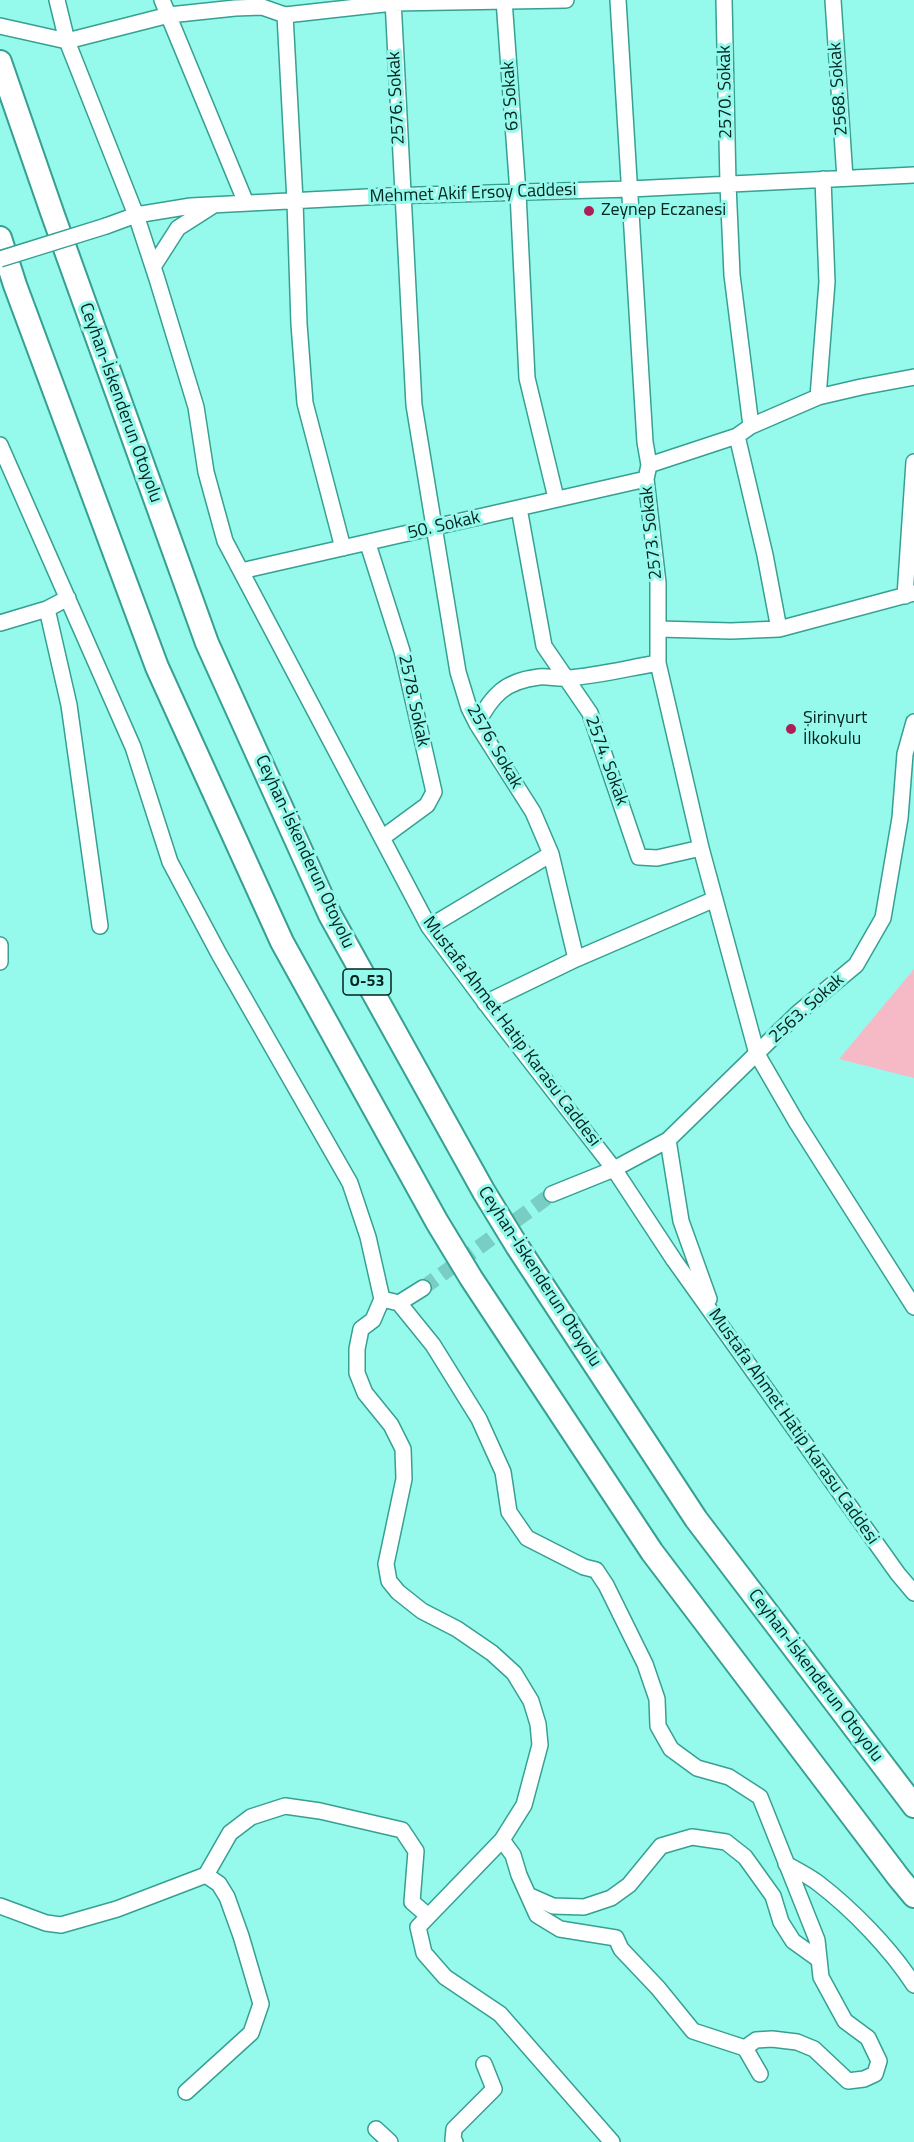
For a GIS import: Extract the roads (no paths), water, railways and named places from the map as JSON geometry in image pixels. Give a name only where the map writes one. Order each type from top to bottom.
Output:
[{"type":"highway","name":"Ceyhan-İskenderun Otoyolu","points":[[0,62],[52,215],[207,643],[330,915],[484,1192],[517,1246],[696,1519],[914,1806]]},
{"type":"highway","points":[[0,238],[158,667],[288,952],[437,1222],[471,1278],[652,1552],[914,1896]]},
{"type":"street","name":"Mustafa Ahmet Hatip Karasu Caddesi","points":[[57,0],[67,41],[136,215],[153,267],[196,407],[206,472],[225,541],[429,927],[614,1169],[674,1260],[898,1574],[914,1593]]},
{"type":"street","points":[[162,0],[246,203]]},
{"type":"street","points":[[0,26],[67,41],[169,15],[261,7],[285,15],[306,6],[393,2],[566,0]]},
{"type":"street","name":"2573. Sokak","points":[[618,0],[645,442],[658,583],[658,663],[701,848],[757,1054],[797,1122],[914,1306]]},
{"type":"street","name":"2570. Sokak","points":[[724,0],[732,276],[751,426]]},
{"type":"street","name":"2568. Sokak","points":[[833,0],[845,178]]},
{"type":"street","name":"63 Sokak","points":[[504,1],[518,193],[527,378],[556,498]]},
{"type":"street","name":"2576. Sokak","points":[[393,2],[414,405],[458,672],[469,708],[477,724],[533,812],[551,854],[576,959]]},
{"type":"street","points":[[285,15],[296,201],[299,324],[305,403],[343,548]]},
{"type":"street","name":"Mehmet Akif Ersoy Caddesi","points":[[0,259],[136,215],[191,206],[402,196],[630,189],[914,175]]},
{"type":"street","points":[[818,398],[828,282],[823,179]]},
{"type":"street","points":[[153,267],[178,228],[214,205]]},
{"type":"street","name":"50. Sokak","points":[[241,571],[434,529],[648,472],[737,436],[751,426],[818,398],[914,377]]},
{"type":"street","points":[[737,436],[765,555],[779,629]]},
{"type":"street","points":[[0,445],[133,747],[170,862],[219,954],[350,1183],[368,1237],[382,1299],[373,1320],[361,1329],[357,1349],[357,1373],[365,1393],[391,1425],[403,1449],[404,1479],[386,1564],[389,1581],[398,1592],[422,1611],[456,1629],[514,1672],[531,1701],[538,1724],[540,1745],[524,1805],[501,1840],[418,1927],[424,1953],[446,1977],[501,2014],[612,2142]]},
{"type":"street","points":[[658,629],[730,631],[779,629],[909,594],[914,462]]},
{"type":"street","name":"2574. Sokak","points":[[519,508],[544,646],[590,713],[639,857],[657,858],[701,848]]},
{"type":"street","name":"2578. Sokak","points":[[368,544],[402,651],[434,792],[427,805],[382,838]]},
{"type":"street","points":[[0,623],[47,609],[68,598]]},
{"type":"street","points":[[47,609],[69,705],[100,926]]},
{"type":"street","points":[[477,724],[487,704],[507,686],[518,681],[541,677],[566,678],[658,663]]},
{"type":"street","name":"2563. Sokak","points":[[552,1194],[614,1169],[668,1140],[798,1013],[856,965],[883,918],[907,816],[905,754],[914,722]]},
{"type":"street","points":[[429,927],[551,854]]},
{"type":"street","points":[[485,1003],[576,959],[715,899]]},
{"type":"street","points":[[0,945],[0,962]]},
{"type":"street","points":[[668,1140],[681,1221],[719,1323]]},
{"type":"street","points":[[399,1304],[423,1288]]},
{"type":"street","points":[[382,1299],[399,1304],[433,1345],[479,1419],[503,1472],[509,1512],[527,1538],[584,1567],[596,1570],[606,1585],[645,1664],[657,1699],[658,1726],[671,1749],[697,1768],[729,1777],[760,1797],[818,1940],[821,1977],[845,2021],[868,2038],[879,2061],[875,2074],[864,2079],[848,2081],[814,2049],[797,2042],[756,2040],[745,2048]]},
{"type":"street","points":[[0,1906],[46,1923],[61,1925],[117,1909],[206,1875],[230,1833],[251,1817],[285,1806],[320,1811],[402,1830],[416,1851],[412,1902],[427,1915]]},
{"type":"street","points":[[528,1895],[553,1906],[584,1907],[611,1898],[629,1885],[661,1846],[692,1837],[726,1842],[745,1857],[773,1896],[781,1922],[793,1941],[818,1959]]},
{"type":"street","points":[[501,1840],[513,1855],[537,1916],[560,1929],[616,1938],[621,1949],[693,2031],[745,2048],[760,2073]]},
{"type":"street","points":[[786,1864],[818,1882],[868,1929],[914,1985]]},
{"type":"street","points":[[186,2092],[251,2033],[261,2004],[227,1897],[219,1884],[206,1875]]},
{"type":"street","points":[[455,2142],[453,2140],[454,2128],[494,2089],[484,2064]]},
{"type":"street","points":[[376,2129],[390,2142]]},
{"type":"tunnel","points":[[423,1288],[552,1194]]},
{"type":"place","name":"Zeynep Eczanesi","points":[[589,211]]},
{"type":"place","name":"Şirinyurt İlkokulu","points":[[791,729]]}]
